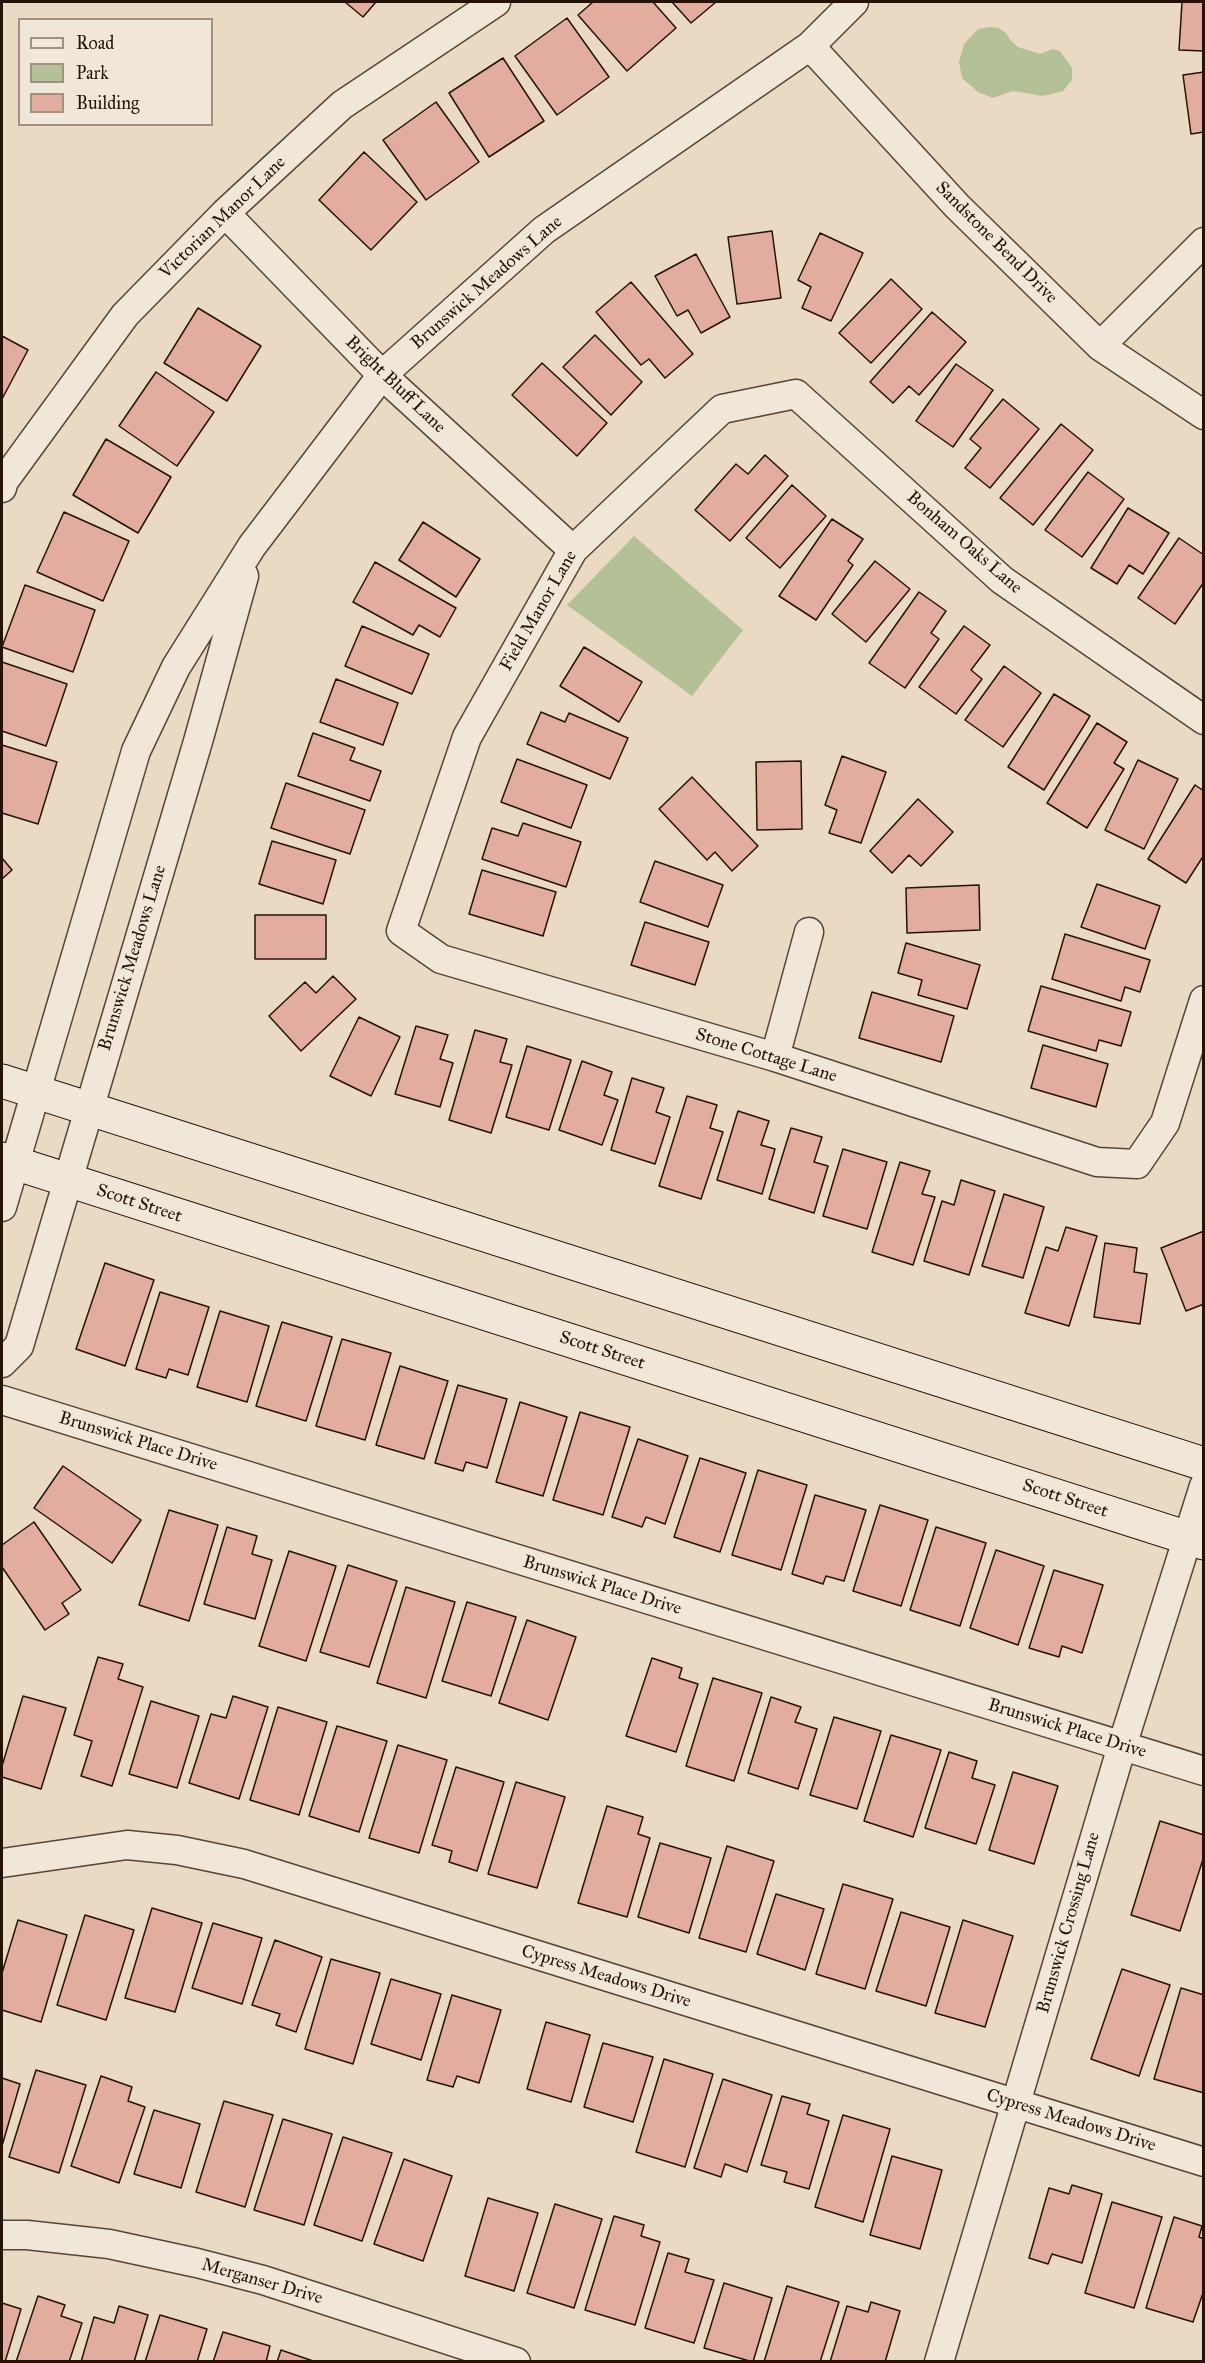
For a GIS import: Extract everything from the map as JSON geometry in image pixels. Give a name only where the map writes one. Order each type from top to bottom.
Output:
[{"type":"main road","points":[[2,1081],[1203,1464]]},
{"type":"main road","name":"Scott Street","points":[[8,1161],[1195,1540]]},
{"type":"street","name":"Victorian Manor Lane","points":[[2,483],[125,315],[225,213],[342,105],[496,2]]},
{"type":"street","name":"Brunswick Meadows Lane","points":[[2,1208],[8,1161],[35,1091],[136,751],[176,667],[252,546],[382,375],[544,230],[810,46],[854,2]]},
{"type":"street","name":"Sandstone Bend Drive","points":[[810,46],[957,206],[1100,346],[1203,415]]},
{"type":"street","name":"Bright Bluff Lane","points":[[225,213],[382,375],[573,550]]},
{"type":"street","points":[[1100,346],[1203,242]]},
{"type":"street","name":"Field Manor Lane","points":[[401,931],[467,737],[573,550],[722,410],[796,394]]},
{"type":"street","name":"Bonham Oaks Lane","points":[[796,394],[1002,580],[1203,720]]},
{"type":"street","name":"Brunswick Meadows Lane","points":[[2,1363],[19,1346],[66,1180],[199,738],[252,546]]},
{"type":"street","name":"Stone Cottage Lane","points":[[401,931],[441,959],[775,1057],[1097,1162],[1137,1164],[1164,1123],[1203,1000]]},
{"type":"street","points":[[775,1057],[809,932]]},
{"type":"street","name":"Brunswick Place Drive","points":[[2,1400],[1203,1771]]},
{"type":"street","name":"Brunswick Crossing Lane","points":[[939,2361],[1122,1746],[1195,1540],[1203,1486]]},
{"type":"street","name":"Cypress Meadows Drive","points":[[2,1863],[127,1845],[177,1850],[244,1864],[1203,2162]]},
{"type":"street","name":"Merganser Drive","points":[[2,2235],[27,2235],[109,2244],[208,2266],[263,2280],[516,2361]]},
{"type":"green space","points":[[999,28],[1018,47],[1040,54],[1053,49],[1060,51],[1072,68],[1072,80],[1063,91],[1043,96],[1013,91],[993,98],[978,92],[962,78],[959,62],[964,44],[978,29]]},
{"type":"green space","points":[[634,536],[743,630],[692,696],[567,605]]},
{"type":"building","points":[[345,2],[376,2],[363,17]]},
{"type":"building","points":[[593,2],[653,2],[676,28],[627,71],[578,15]]},
{"type":"building","points":[[672,2],[716,2],[691,23]]},
{"type":"building","points":[[1182,2],[1204,2],[1204,51],[1179,50]]},
{"type":"building","points":[[567,18],[609,77],[557,115],[515,56]]},
{"type":"building","points":[[503,58],[544,121],[489,157],[449,93]]},
{"type":"building","points":[[1204,72],[1204,132],[1191,134],[1183,75]]},
{"type":"building","points":[[436,102],[479,162],[426,200],[383,140]]},
{"type":"building","points":[[364,152],[417,202],[371,250],[319,200]]},
{"type":"building","points":[[772,231],[781,298],[737,304],[728,237]]},
{"type":"building","points":[[820,233],[863,253],[831,321],[802,308],[811,287],[798,280]]},
{"type":"building","points":[[696,254],[730,317],[701,333],[688,310],[677,316],[655,276]]},
{"type":"building","points":[[891,279],[922,309],[871,363],[839,333]]},
{"type":"building","points":[[631,282],[693,354],[665,378],[649,359],[641,365],[596,312]]},
{"type":"building","points":[[198,308],[261,346],[227,401],[164,363]]},
{"type":"building","points":[[932,312],[966,342],[919,395],[909,386],[893,403],[870,382]]},
{"type":"building","points":[[595,335],[642,382],[611,415],[563,367]]},
{"type":"building","points":[[2,336],[28,350],[2,399]]},
{"type":"building","points":[[542,363],[607,423],[577,456],[512,395]]},
{"type":"building","points":[[956,364],[993,390],[953,447],[916,421]]},
{"type":"building","points":[[156,372],[214,412],[177,466],[119,426]]},
{"type":"building","points":[[1003,399],[1039,429],[990,488],[965,468],[981,448],[970,439]]},
{"type":"building","points":[[1061,424],[1093,450],[1033,525],[1000,498]]},
{"type":"building","points":[[106,439],[171,477],[138,533],[73,495]]},
{"type":"building","points":[[765,455],[788,476],[730,541],[695,510],[736,464],[748,474]]},
{"type":"building","points":[[1088,472],[1124,499],[1082,557],[1045,530]]},
{"type":"building","points":[[792,485],[826,516],[780,568],[746,538]]},
{"type":"building","points":[[1128,508],[1169,533],[1143,574],[1129,565],[1117,584],[1091,568]]},
{"type":"building","points":[[64,512],[129,541],[103,601],[37,572]]},
{"type":"building","points":[[832,519],[863,539],[848,561],[853,565],[816,620],[779,596]]},
{"type":"building","points":[[423,522],[480,559],[456,597],[399,560]]},
{"type":"building","points":[[1179,538],[1204,555],[1204,582],[1175,624],[1138,598]]},
{"type":"building","points":[[875,561],[910,589],[866,642],[832,614]]},
{"type":"building","points":[[375,562],[456,608],[440,637],[419,625],[413,635],[353,602]]},
{"type":"building","points":[[25,585],[95,610],[73,672],[2,647]]},
{"type":"building","points":[[919,592],[946,611],[931,633],[939,639],[905,688],[869,663]]},
{"type":"building","points":[[362,626],[429,654],[412,694],[345,666]]},
{"type":"building","points":[[964,626],[990,645],[971,670],[982,679],[956,714],[919,687]]},
{"type":"building","points":[[584,647],[642,682],[619,722],[560,686]]},
{"type":"building","points":[[2,662],[67,684],[46,746],[2,731]]},
{"type":"building","points":[[1004,666],[1041,693],[1003,747],[965,720]]},
{"type":"building","points":[[336,679],[398,703],[383,745],[320,722]]},
{"type":"building","points":[[1054,694],[1090,716],[1044,790],[1008,767]]},
{"type":"building","points":[[541,712],[565,722],[569,713],[628,738],[610,779],[527,744]]},
{"type":"building","points":[[1097,723],[1127,742],[1114,763],[1124,769],[1087,828],[1047,803]]},
{"type":"building","points":[[313,733],[355,748],[350,760],[381,771],[370,801],[298,776]]},
{"type":"building","points":[[2,745],[57,762],[38,824],[2,813]]},
{"type":"building","points":[[842,756],[886,772],[861,843],[829,833],[837,810],[825,805]]},
{"type":"building","points":[[517,759],[587,785],[571,828],[501,802]]},
{"type":"building","points":[[1138,760],[1178,779],[1144,849],[1105,830]]},
{"type":"building","points":[[801,761],[802,829],[757,830],[756,762]]},
{"type":"building","points":[[692,777],[758,846],[732,871],[715,852],[707,860],[659,809]]},
{"type":"building","points":[[286,783],[365,810],[350,854],[271,828]]},
{"type":"building","points":[[1195,785],[1204,791],[1204,855],[1186,883],[1148,859]]},
{"type":"building","points":[[918,799],[953,832],[921,866],[909,855],[892,873],[870,851]]},
{"type":"building","points":[[523,823],[581,842],[566,887],[482,859],[492,828],[518,836]]},
{"type":"building","points":[[272,841],[336,860],[323,904],[259,884]]},
{"type":"building","points":[[2,858],[12,870],[2,879]]},
{"type":"building","points":[[655,861],[723,885],[708,927],[640,902]]},
{"type":"building","points":[[482,870],[556,892],[543,936],[469,914]]},
{"type":"building","points":[[1097,884],[1160,906],[1145,949],[1081,927]]},
{"type":"building","points":[[979,885],[980,930],[907,933],[906,888]]},
{"type":"building","points":[[255,915],[326,915],[326,959],[255,959]]},
{"type":"building","points":[[645,922],[709,942],[695,985],[631,965]]},
{"type":"building","points":[[1065,934],[1150,960],[1140,992],[1125,987],[1121,1001],[1052,979]]},
{"type":"building","points":[[906,943],[980,965],[967,1009],[918,995],[922,980],[898,973]]},
{"type":"building","points":[[333,976],[356,999],[301,1051],[269,1016],[305,982],[316,993]]},
{"type":"building","points":[[1041,986],[1131,1012],[1121,1046],[1099,1040],[1096,1051],[1028,1031]]},
{"type":"building","points":[[872,992],[954,1016],[941,1062],[859,1038]]},
{"type":"building","points":[[359,1017],[400,1037],[371,1096],[330,1076]]},
{"type":"building","points":[[416,1026],[448,1035],[440,1059],[453,1063],[440,1107],[395,1094]]},
{"type":"building","points":[[475,1030],[507,1039],[500,1062],[512,1065],[491,1133],[449,1120]]},
{"type":"building","points":[[1043,1045],[1108,1064],[1096,1107],[1031,1088]]},
{"type":"building","points":[[527,1046],[571,1060],[549,1130],[506,1117]]},
{"type":"building","points":[[582,1061],[612,1072],[604,1095],[618,1100],[602,1145],[559,1130]]},
{"type":"building","points":[[632,1078],[664,1088],[656,1112],[670,1117],[655,1164],[611,1150]]},
{"type":"building","points":[[687,1096],[717,1105],[710,1128],[723,1132],[701,1199],[659,1186]]},
{"type":"building","points":[[738,1111],[769,1121],[761,1145],[775,1149],[762,1194],[717,1180]]},
{"type":"building","points":[[791,1128],[822,1137],[814,1162],[828,1166],[814,1213],[769,1199]]},
{"type":"building","points":[[843,1149],[887,1162],[867,1229],[823,1216]]},
{"type":"building","points":[[900,1162],[930,1171],[922,1194],[935,1197],[913,1265],[872,1252]]},
{"type":"building","points":[[961,1180],[995,1191],[969,1275],[924,1261],[942,1201],[954,1205]]},
{"type":"building","points":[[1004,1194],[1044,1207],[1023,1278],[982,1266]]},
{"type":"building","points":[[1066,1227],[1097,1236],[1069,1326],[1025,1313],[1046,1247],[1058,1251]]},
{"type":"building","points":[[1204,1231],[1204,1304],[1186,1311],[1161,1248]]},
{"type":"building","points":[[1105,1243],[1137,1248],[1134,1272],[1147,1274],[1140,1324],[1094,1317]]},
{"type":"building","points":[[105,1263],[154,1280],[125,1366],[76,1349]]},
{"type":"building","points":[[160,1292],[209,1307],[188,1375],[169,1369],[166,1378],[136,1369]]},
{"type":"building","points":[[220,1311],[269,1326],[247,1402],[197,1387]]},
{"type":"building","points":[[282,1322],[332,1337],[306,1421],[256,1406]]},
{"type":"building","points":[[342,1339],[391,1353],[365,1440],[316,1426]]},
{"type":"building","points":[[400,1366],[448,1381],[424,1459],[376,1445]]},
{"type":"building","points":[[458,1385],[507,1399],[487,1468],[466,1462],[463,1471],[435,1463]]},
{"type":"building","points":[[520,1402],[567,1417],[543,1496],[496,1482]]},
{"type":"building","points":[[580,1412],[630,1427],[603,1515],[553,1500]]},
{"type":"building","points":[[638,1439],[688,1456],[665,1524],[646,1517],[642,1527],[612,1517]]},
{"type":"building","points":[[700,1458],[746,1473],[720,1552],[674,1537]]},
{"type":"building","points":[[63,1466],[141,1520],[112,1563],[34,1508]]},
{"type":"building","points":[[758,1470],[807,1485],[781,1570],[732,1555]]},
{"type":"building","points":[[815,1495],[866,1510],[844,1581],[826,1576],[823,1584],[792,1574]]},
{"type":"building","points":[[880,1505],[928,1520],[901,1606],[853,1591]]},
{"type":"building","points":[[169,1510],[218,1525],[189,1621],[139,1605]]},
{"type":"building","points":[[34,1522],[81,1590],[62,1603],[69,1614],[45,1630],[2,1567],[2,1545]]},
{"type":"building","points":[[227,1527],[257,1536],[252,1554],[272,1560],[255,1619],[204,1604]]},
{"type":"building","points":[[936,1527],[986,1543],[960,1626],[910,1610]]},
{"type":"building","points":[[996,1550],[1044,1566],[1018,1645],[970,1628]]},
{"type":"building","points":[[289,1551],[336,1566],[306,1661],[259,1646]]},
{"type":"building","points":[[348,1565],[397,1581],[369,1667],[320,1652]]},
{"type":"building","points":[[1054,1570],[1103,1585],[1082,1653],[1062,1646],[1059,1657],[1029,1648]]},
{"type":"building","points":[[406,1587],[455,1602],[426,1698],[377,1683]]},
{"type":"building","points":[[467,1602],[516,1617],[491,1696],[442,1681]]},
{"type":"building","points":[[527,1620],[576,1637],[548,1720],[499,1703]]},
{"type":"building","points":[[98,1657],[123,1664],[118,1679],[143,1687],[112,1786],[81,1776],[92,1741],[74,1735]]},
{"type":"building","points":[[652,1658],[682,1668],[679,1678],[698,1684],[676,1752],[626,1736]]},
{"type":"building","points":[[713,1678],[762,1693],[734,1781],[686,1766]]},
{"type":"building","points":[[23,1696],[66,1708],[41,1789],[2,1777],[2,1766]]},
{"type":"building","points":[[233,1696],[268,1707],[239,1799],[189,1783],[211,1714],[226,1718]]},
{"type":"building","points":[[771,1697],[801,1707],[795,1722],[817,1729],[798,1789],[748,1773]]},
{"type":"building","points":[[151,1701],[199,1716],[177,1788],[129,1774]]},
{"type":"building","points":[[278,1707],[327,1722],[299,1815],[250,1800]]},
{"type":"building","points":[[834,1717],[881,1731],[857,1809],[810,1795]]},
{"type":"building","points":[[337,1726],[387,1741],[359,1832],[309,1816]]},
{"type":"building","points":[[891,1735],[941,1750],[913,1837],[864,1821]]},
{"type":"building","points":[[398,1745],[447,1760],[419,1853],[369,1838]]},
{"type":"building","points":[[949,1752],[977,1761],[972,1778],[995,1785],[976,1844],[925,1828]]},
{"type":"building","points":[[456,1767],[504,1782],[477,1871],[449,1862],[452,1851],[432,1845]]},
{"type":"building","points":[[1013,1772],[1058,1786],[1034,1864],[989,1850]]},
{"type":"building","points":[[516,1782],[565,1797],[537,1888],[488,1874]]},
{"type":"building","points":[[607,1806],[643,1817],[638,1834],[650,1838],[627,1917],[578,1903]]},
{"type":"building","points":[[1160,1821],[1204,1835],[1204,1856],[1180,1931],[1131,1915]]},
{"type":"building","points":[[660,1843],[711,1858],[689,1933],[638,1917]]},
{"type":"building","points":[[727,1846],[774,1861],[746,1952],[699,1938]]},
{"type":"building","points":[[843,1884],[893,1899],[865,1989],[816,1974]]},
{"type":"building","points":[[776,1894],[824,1909],[805,1970],[757,1954]]},
{"type":"building","points":[[152,1908],[202,1923],[175,2012],[125,1998]]},
{"type":"building","points":[[901,1912],[950,1927],[926,2006],[876,1991]]},
{"type":"building","points":[[85,1915],[134,1930],[106,2020],[57,2005]]},
{"type":"building","points":[[18,1920],[67,1935],[41,2022],[2,2010],[2,1973]]},
{"type":"building","points":[[963,1920],[1013,1936],[985,2027],[935,2013]]},
{"type":"building","points":[[213,1923],[262,1938],[242,2004],[192,1988]]},
{"type":"building","points":[[275,1940],[322,1957],[296,2032],[276,2025],[280,2014],[252,2005]]},
{"type":"building","points":[[331,1959],[380,1973],[353,2064],[305,2049]]},
{"type":"building","points":[[1122,1969],[1170,1985],[1139,2076],[1091,2059]]},
{"type":"building","points":[[391,1979],[441,1994],[421,2060],[371,2044]]},
{"type":"building","points":[[1181,1988],[1204,1995],[1204,2093],[1154,2079]]},
{"type":"building","points":[[452,1995],[501,2010],[479,2083],[457,2076],[453,2087],[427,2080]]},
{"type":"building","points":[[546,2022],[590,2035],[571,2102],[527,2089]]},
{"type":"building","points":[[603,2043],[653,2057],[633,2122],[584,2107]]},
{"type":"building","points":[[664,2059],[713,2074],[685,2167],[636,2152]]},
{"type":"building","points":[[36,2070],[86,2085],[59,2173],[9,2157]]},
{"type":"building","points":[[101,2076],[132,2087],[128,2101],[145,2107],[119,2183],[71,2166]]},
{"type":"building","points":[[2,2078],[20,2084],[2,2146]]},
{"type":"building","points":[[723,2079],[772,2095],[747,2172],[725,2164],[721,2177],[694,2168]]},
{"type":"building","points":[[782,2096],[810,2104],[807,2114],[829,2121],[809,2189],[784,2182],[787,2172],[761,2165]]},
{"type":"building","points":[[224,2101],[273,2115],[245,2207],[196,2192]]},
{"type":"building","points":[[154,2110],[200,2124],[181,2188],[134,2174]]},
{"type":"building","points":[[843,2115],[890,2129],[863,2222],[815,2207]]},
{"type":"building","points":[[283,2119],[332,2134],[304,2225],[254,2210]]},
{"type":"building","points":[[343,2137],[392,2153],[362,2241],[314,2225]]},
{"type":"building","points":[[892,2156],[942,2170],[920,2249],[870,2235]]},
{"type":"building","points":[[404,2159],[452,2176],[423,2261],[374,2244]]},
{"type":"building","points":[[1072,2185],[1102,2194],[1082,2263],[1052,2254],[1048,2264],[1029,2258],[1049,2188],[1069,2194]]},
{"type":"building","points":[[488,2198],[538,2213],[514,2291],[465,2276]]},
{"type":"building","points":[[1112,2202],[1162,2217],[1134,2308],[1085,2293]]},
{"type":"building","points":[[555,2204],[602,2219],[574,2308],[527,2293]]},
{"type":"building","points":[[614,2216],[644,2225],[641,2236],[660,2242],[635,2325],[585,2310]]},
{"type":"building","points":[[1174,2217],[1202,2226],[1199,2237],[1204,2239],[1204,2290],[1193,2322],[1146,2308]]},
{"type":"building","points":[[668,2253],[689,2259],[685,2272],[714,2280],[694,2343],[645,2328]]},
{"type":"building","points":[[724,2283],[772,2298],[753,2362],[704,2348]]},
{"type":"building","points":[[787,2286],[839,2302],[820,2362],[764,2362]]},
{"type":"building","points":[[38,2296],[65,2305],[61,2316],[82,2323],[69,2362],[16,2362]]},
{"type":"building","points":[[871,2302],[900,2311],[885,2362],[830,2362],[847,2306],[868,2312]]},
{"type":"building","points":[[2,2303],[21,2309],[5,2362],[2,2362]]},
{"type":"building","points":[[119,2306],[148,2315],[134,2362],[81,2362],[94,2317],[114,2323]]},
{"type":"building","points":[[160,2315],[207,2329],[197,2362],[145,2362]]},
{"type":"building","points":[[223,2332],[270,2346],[266,2362],[213,2362]]},
{"type":"building","points":[[281,2350],[316,2362],[277,2362]]}]
